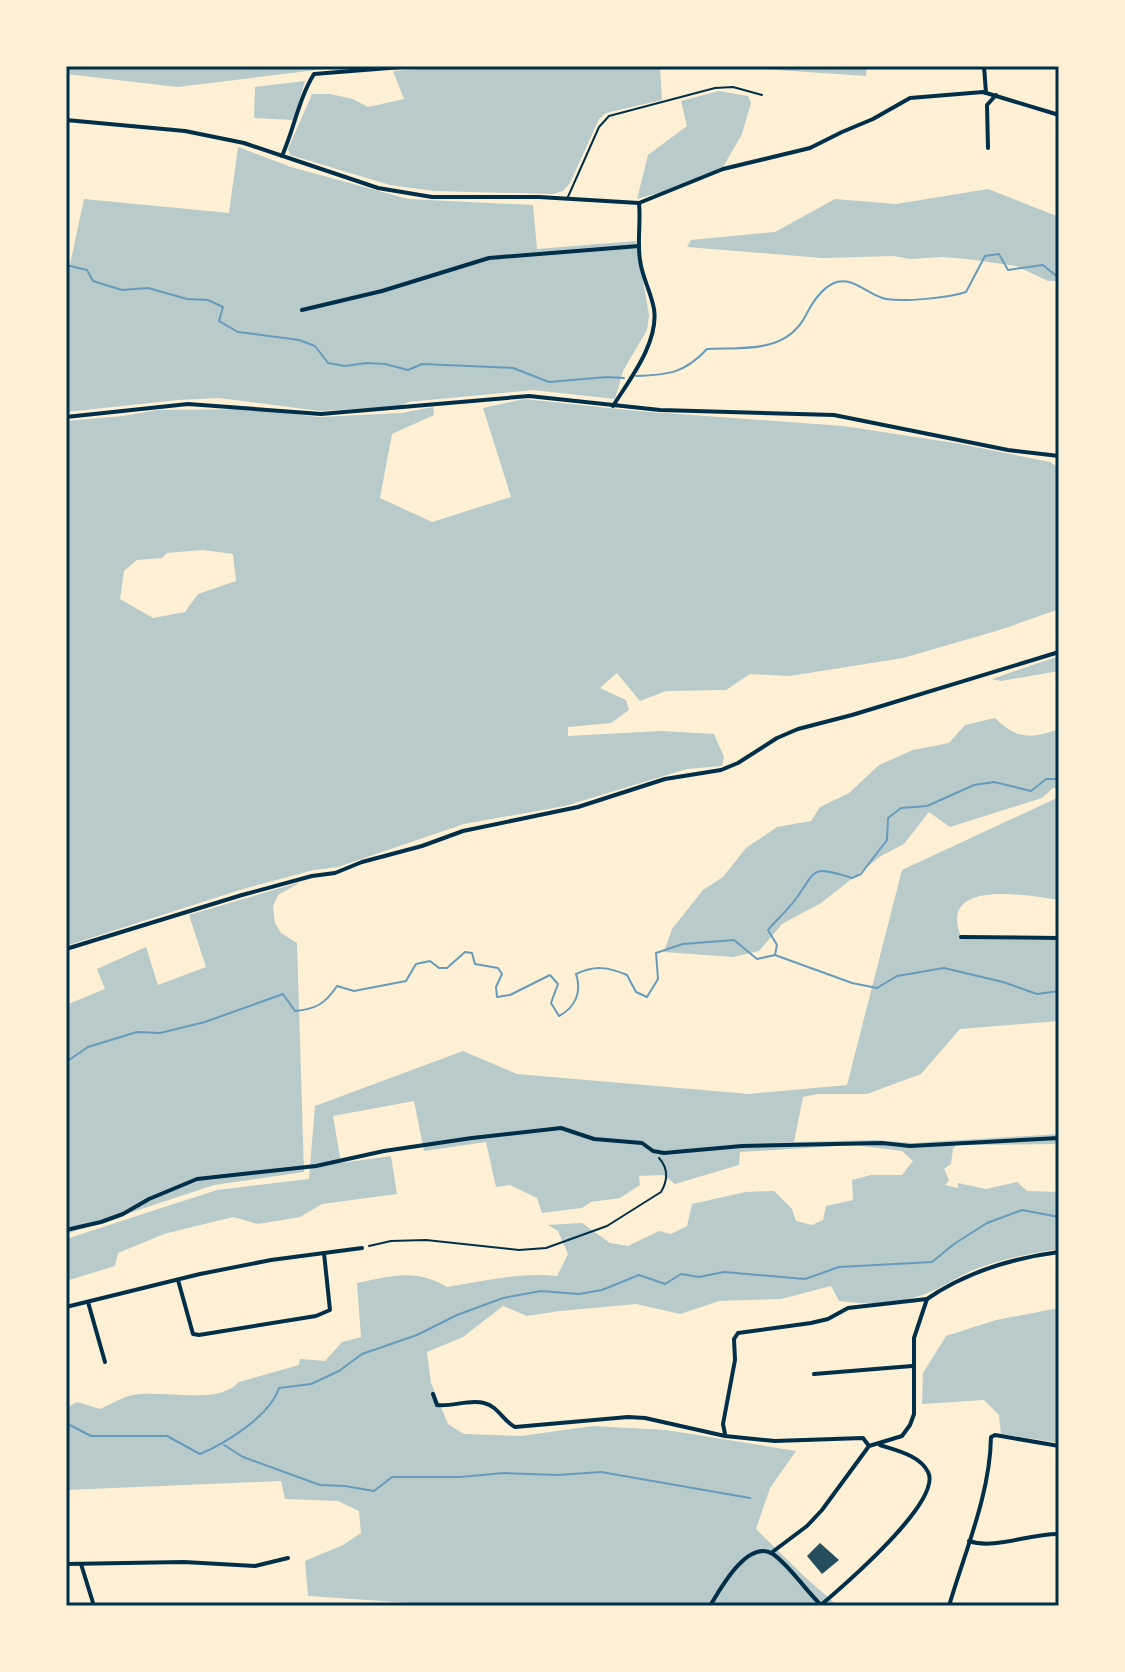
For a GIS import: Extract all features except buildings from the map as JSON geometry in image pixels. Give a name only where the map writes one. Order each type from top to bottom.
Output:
[{"type":"street","points":[[282,156],[294,130],[306,87],[314,74],[414,66]]},
{"type":"street","points":[[984,66],[986,93]]},
{"type":"street","points":[[66,120],[185,131],[244,143],[378,188],[432,197],[639,203],[723,169],[810,148],[910,98],[986,93],[1059,115]]},
{"type":"street","points":[[988,148],[987,105],[996,95]]},
{"type":"street","points":[[613,406],[649,344],[655,326],[653,305],[642,273],[639,203]]},
{"type":"street","points":[[302,310],[382,291],[489,258],[639,246]]},
{"type":"street","points":[[66,417],[188,404],[321,414],[529,396],[613,406],[834,415],[1008,450],[1059,456]]},
{"type":"street","points":[[66,949],[242,895],[335,873],[463,831],[578,807],[665,779],[721,770],[798,729],[1059,652]]},
{"type":"street","points":[[961,937],[1059,938]]},
{"type":"street","points":[[66,1230],[123,1214],[149,1199],[197,1179],[316,1166],[384,1151],[561,1128],[594,1139],[642,1143],[653,1151],[664,1153],[742,1146],[882,1143],[910,1146],[1059,1138]]},
{"type":"street","points":[[66,1307],[271,1260],[362,1248]]},
{"type":"street","points":[[725,1436],[723,1424],[735,1360],[734,1339],[738,1333],[811,1323],[828,1319],[848,1308],[927,1299],[970,1275],[1013,1261],[1059,1252]]},
{"type":"street","points":[[178,1280],[193,1334],[316,1316],[330,1310],[324,1253]]},
{"type":"street","points":[[710,1606],[746,1557],[755,1553],[771,1553],[807,1526],[869,1446],[902,1436],[910,1425],[914,1414],[914,1338],[927,1299]]},
{"type":"street","points":[[88,1302],[105,1362]]},
{"type":"street","points":[[814,1374],[912,1366]]},
{"type":"street","points":[[433,1394],[437,1405],[485,1403],[515,1427],[628,1417],[725,1436],[794,1442],[863,1438],[869,1446]]},
{"type":"street","points":[[949,1606],[985,1487],[993,1436],[1059,1446]]},
{"type":"street","points":[[771,1553],[821,1606],[893,1538],[916,1507],[930,1474],[917,1460],[880,1445]]},
{"type":"street","points":[[969,1541],[986,1545],[1059,1534]]},
{"type":"street","points":[[66,1564],[184,1562],[255,1566],[288,1558]]},
{"type":"street","points":[[81,1564],[94,1606]]},
{"type":"lane","points":[[567,199],[599,127],[609,116],[715,88],[733,87],[762,95]]},
{"type":"path","points":[[362,1248],[391,1241],[426,1240],[525,1250],[567,1242],[607,1226],[661,1192],[666,1183],[667,1170],[653,1151]]},
{"type":"shaded area","points":[[66,66],[333,68],[177,87],[66,74]]},
{"type":"shaded area","points":[[459,66],[660,66],[662,100],[606,113],[599,119],[570,183],[563,191],[553,194],[434,191],[390,185],[290,155],[288,149],[312,94],[353,99],[368,107],[404,99],[393,71]]},
{"type":"shaded area","points":[[716,66],[867,66],[866,76]]},
{"type":"shaded area","points":[[305,81],[293,120],[254,118],[255,87]]},
{"type":"shaded area","points":[[719,91],[748,96],[751,103],[742,134],[723,167],[637,199],[648,155],[687,126],[681,101]]},
{"type":"shaded area","points":[[238,147],[291,167],[408,199],[533,205],[537,249],[636,241],[649,315],[647,330],[623,371],[615,399],[533,390],[408,402],[401,406],[320,411],[219,398],[66,412],[66,283],[84,199],[229,213]]},
{"type":"shaded area","points":[[988,189],[1059,217],[1059,281],[1048,281],[1016,266],[967,259],[893,256],[822,258],[687,247],[691,240],[775,232],[835,199],[896,204]]},
{"type":"shaded area","points":[[524,399],[637,411],[843,426],[955,443],[1050,462],[1059,468],[1059,609],[903,658],[790,676],[750,674],[726,690],[666,691],[640,701],[617,673],[600,688],[626,700],[629,710],[611,723],[568,727],[568,736],[661,731],[714,734],[724,757],[722,766],[687,769],[565,806],[464,824],[338,867],[314,870],[243,889],[66,946],[66,421],[158,410],[250,409],[319,417],[402,413],[433,407],[434,415],[392,434],[380,498],[432,522],[511,497],[483,408]],"holes":[[[203,550],[233,554],[236,581],[198,594],[185,612],[153,618],[120,599],[124,571],[137,560],[162,558],[167,553]]]},
{"type":"shaded area","points":[[1059,656],[1059,671],[1001,681],[992,679]]},
{"type":"shaded area","points":[[995,718],[1025,736],[1059,729],[1059,789],[1053,788],[1042,798],[950,827],[929,812],[904,844],[881,856],[821,903],[782,924],[759,951],[733,957],[664,952],[672,929],[703,890],[723,877],[746,848],[777,827],[811,821],[820,807],[849,793],[879,765],[913,750],[949,743],[965,725]]},
{"type":"shaded area","points":[[1059,797],[1059,900],[1026,895],[988,895],[961,906],[957,920],[962,939],[1059,940],[1059,1021],[960,1029],[921,1074],[867,1094],[803,1097],[794,1142],[875,1140],[912,1143],[1059,1134],[1059,1144],[956,1145],[951,1164],[944,1169],[949,1180],[945,1185],[958,1188],[958,1183],[986,1189],[1017,1182],[1027,1191],[1059,1192],[1059,1249],[991,1264],[919,1296],[885,1303],[839,1301],[831,1286],[781,1299],[719,1301],[680,1314],[636,1304],[527,1316],[503,1306],[463,1337],[427,1352],[431,1383],[448,1424],[464,1434],[521,1436],[593,1426],[666,1430],[796,1451],[770,1488],[756,1529],[838,1606],[410,1606],[411,1603],[308,1596],[305,1561],[343,1545],[361,1533],[359,1511],[338,1501],[285,1499],[281,1481],[66,1490],[66,1408],[77,1402],[100,1409],[125,1397],[141,1394],[216,1394],[239,1382],[299,1365],[300,1359],[325,1361],[342,1342],[361,1337],[357,1283],[403,1275],[424,1277],[447,1287],[516,1276],[557,1276],[568,1254],[558,1231],[548,1225],[582,1223],[610,1243],[628,1246],[659,1231],[671,1234],[687,1226],[692,1204],[745,1192],[774,1191],[792,1209],[796,1221],[812,1225],[823,1220],[826,1206],[853,1200],[852,1180],[871,1175],[902,1175],[913,1161],[902,1151],[854,1145],[740,1152],[739,1165],[675,1184],[663,1175],[639,1176],[640,1185],[620,1198],[591,1202],[582,1208],[542,1213],[537,1198],[510,1185],[496,1187],[486,1142],[424,1151],[414,1101],[333,1116],[341,1163],[391,1156],[397,1194],[322,1204],[300,1217],[258,1224],[233,1217],[164,1234],[118,1253],[115,1266],[66,1281],[66,1239],[217,1190],[309,1179],[315,1106],[463,1051],[517,1074],[749,1094],[847,1085],[902,870]]},
{"type":"shaded area","points":[[301,882],[278,895],[273,906],[275,923],[281,933],[297,943],[304,1172],[214,1185],[66,1234],[66,1005],[105,989],[97,969],[146,947],[158,985],[206,967],[189,915]]},
{"type":"shaded area","points":[[1059,1308],[1059,1443],[1001,1434],[999,1415],[984,1400],[922,1404],[923,1373],[946,1336],[996,1320]]},
{"type":"waterway","points":[[636,376],[658,375],[683,368],[707,349],[749,348],[776,342],[798,328],[825,289],[841,281],[886,299],[948,296],[966,292],[985,256],[999,254],[1008,270],[1043,265],[1059,278]]},
{"type":"waterway","points":[[66,265],[87,270],[93,281],[122,290],[148,288],[187,299],[208,300],[223,307],[219,321],[238,332],[299,340],[315,346],[328,363],[345,366],[385,364],[408,370],[422,364],[513,368],[549,382],[624,378]]},
{"type":"waterway","points":[[66,1062],[88,1047],[137,1032],[160,1033],[205,1022],[283,994],[295,1011],[309,1009],[324,1001],[337,986],[354,991],[406,981],[416,964],[430,961],[439,968],[447,968],[465,952],[472,953],[475,964],[498,968],[502,974],[496,987],[497,997],[510,995],[550,975],[558,984],[551,1003],[559,1016],[570,1008],[576,998],[576,974],[589,969],[608,969],[627,975],[636,992],[647,997],[658,979],[656,953],[683,944],[734,940],[757,959],[775,955],[777,945],[768,930],[812,876],[821,871],[852,878],[861,874],[887,840],[888,818],[901,808],[927,806],[974,785],[994,782],[1031,791],[1046,779],[1059,779]]},
{"type":"waterway","points":[[775,955],[852,983],[877,988],[897,976],[944,968],[1003,982],[1037,994],[1059,991]]},
{"type":"waterway","points":[[66,1423],[91,1436],[167,1436],[200,1454],[234,1436],[257,1418],[267,1409],[279,1388],[311,1384],[339,1371],[362,1354],[417,1335],[457,1315],[503,1298],[541,1291],[579,1294],[602,1290],[639,1275],[665,1284],[681,1274],[699,1277],[724,1272],[805,1279],[839,1267],[932,1262],[987,1223],[1022,1210],[1059,1217]]},
{"type":"waterway","points":[[224,1445],[243,1457],[320,1485],[374,1491],[392,1477],[601,1472],[750,1498]]}]
